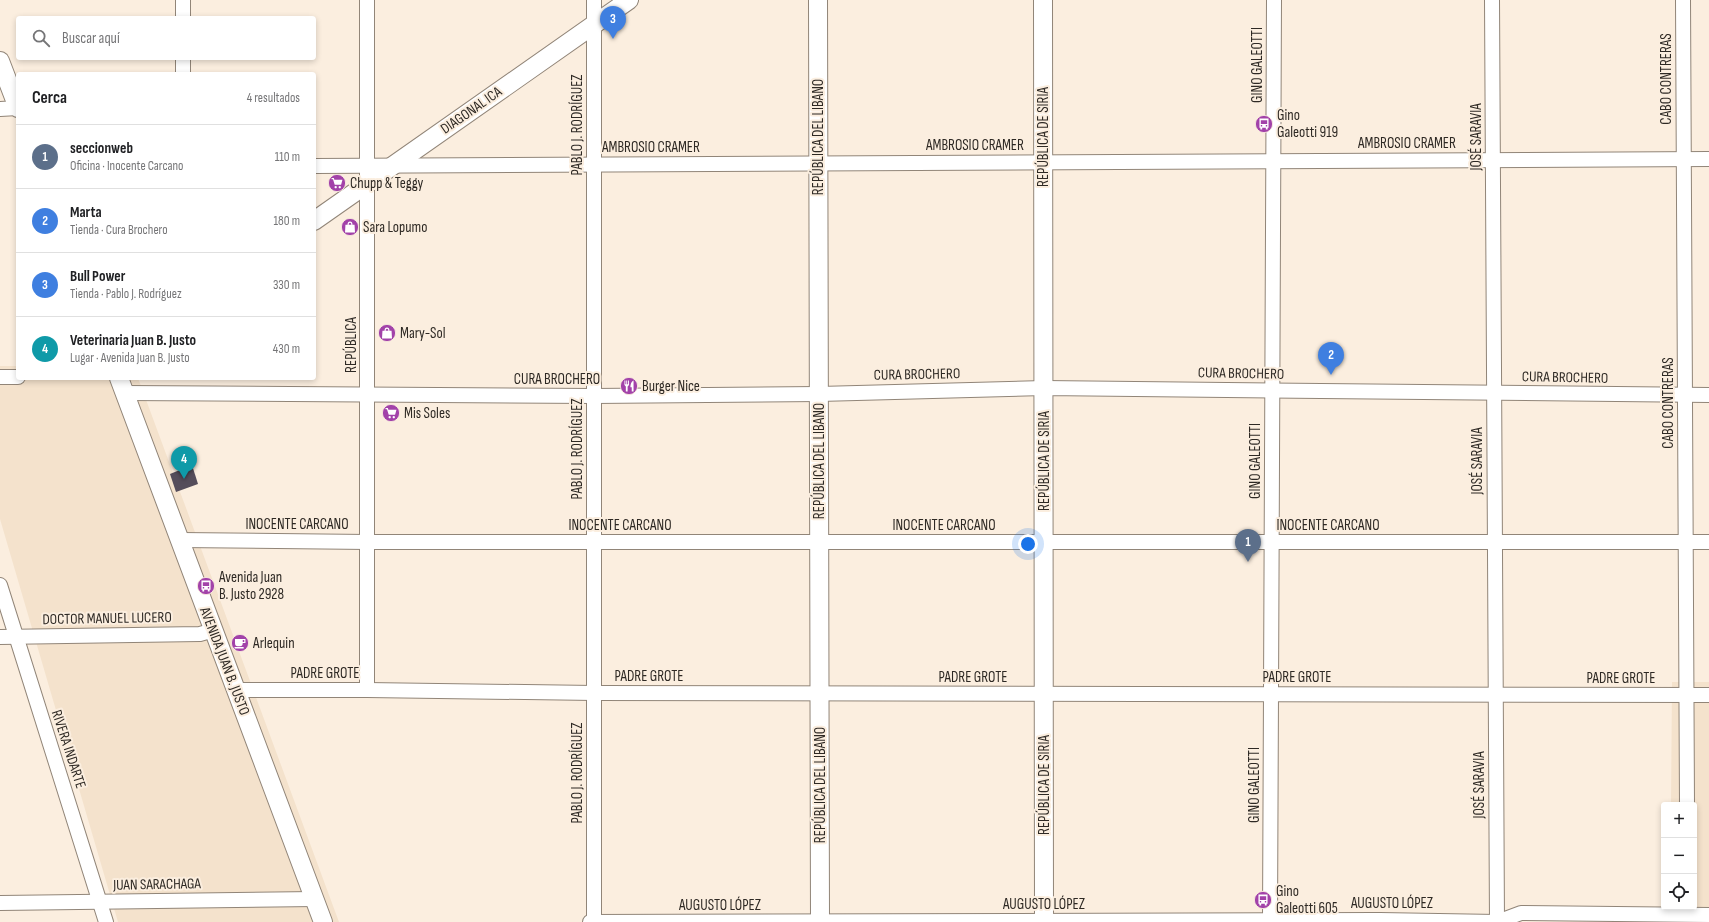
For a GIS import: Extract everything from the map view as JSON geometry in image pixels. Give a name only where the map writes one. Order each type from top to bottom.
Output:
[{"type":"main road","name":"DIAGONAL ICA","points":[[316,219],[368,174],[392,165],[629,0]]},
{"type":"main road","name":"REPÚBLICA DEL LIBANO","points":[[818,0],[820,922]]},
{"type":"main road","name":"REPÚBLICA DE SIRIA","points":[[1043,0],[1044,921]]},
{"type":"main road","points":[[0,61],[16,103]]},
{"type":"main road","name":"AVENIDA JUAN B. JUSTO","points":[[122,385],[323,922]]},
{"type":"street","points":[[183,0],[183,16]]},
{"type":"street","name":"REPÚBLICA","points":[[366,690],[368,542],[367,0]]},
{"type":"street","name":"PABLO J. RODRÍGUEZ","points":[[594,0],[594,922]]},
{"type":"street","name":"GINO GALEOTTI","points":[[1270,921],[1274,0]]},
{"type":"street","name":"JOSÉ SARAVIA","points":[[1492,0],[1497,922]]},
{"type":"street","name":"CABO CONTRERAS","points":[[1683,0],[1687,802]]},
{"type":"street","points":[[183,60],[183,72]]},
{"type":"street","points":[[0,109],[16,108]]},
{"type":"street","name":"AMBROSIO CRAMER","points":[[392,165],[1709,159]]},
{"type":"street","points":[[316,166],[368,174]]},
{"type":"street","points":[[0,377],[16,377]]},
{"type":"street","name":"CURA BROCHERO","points":[[122,385],[368,396],[819,394],[1044,388],[1709,395]]},
{"type":"street","name":"INOCENTE CARCANO","points":[[180,540],[368,542],[1709,542]]},
{"type":"street","name":"RIVERA INDARTE","points":[[0,585],[106,922]]},
{"type":"street","name":"DOCTOR MANUEL LUCERO","points":[[0,637],[200,634],[214,630]]},
{"type":"street","name":"PADRE GROTE","points":[[236,690],[594,693],[1709,695]]},
{"type":"street","name":"JUAN SARACHAGA","points":[[0,903],[315,899]]},
{"type":"street","name":"AUGUSTO LÓPEZ","points":[[590,922],[1497,922],[1521,914],[1709,915]]},
{"type":"shaded area","points":[[0,366],[16,366],[16,380],[139,380],[339,922],[118,922],[0,519]]},
{"type":"shaded area","points":[[1672,682],[1709,682],[1709,922],[1670,922],[1670,910],[1697,910],[1697,802],[1671,802]]},
{"type":"building","points":[[192,465],[198,484],[176,492],[170,474]]},
{"type":"place","name":"Bull Power","points":[[613,39]]},
{"type":"place","name":"Gino Galeotti 919","points":[[1264,124]]},
{"type":"place","name":"Chupp & Teggy","points":[[337,183]]},
{"type":"place","name":"Sara Lopumo","points":[[350,227]]},
{"type":"place","name":"Mary-Sol","points":[[387,333]]},
{"type":"place","name":"Marta","points":[[1331,375]]},
{"type":"place","name":"Burger Nice","points":[[629,386]]},
{"type":"place","name":"Mis Soles","points":[[391,413]]},
{"type":"place","name":"Veterinaria Juan B. Justo","points":[[184,479]]},
{"type":"place","name":"seccionweb","points":[[1248,562]]},
{"type":"place","name":"Avenida Juan B. Justo 2928","points":[[206,586]]},
{"type":"place","name":"Arlequin","points":[[240,643]]},
{"type":"place","name":"Gino Galeotti 605","points":[[1263,900]]}]
